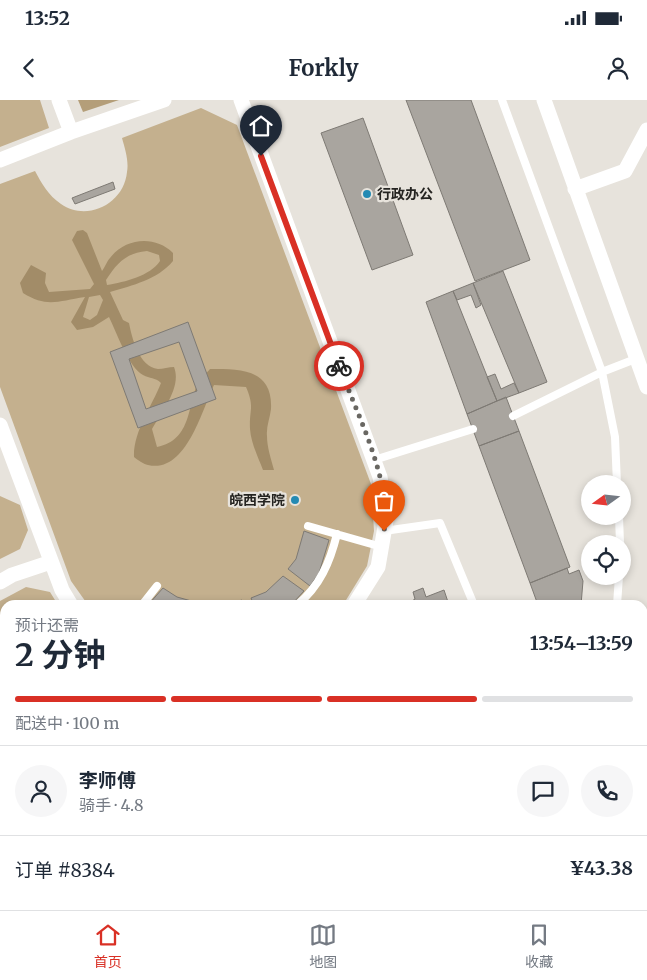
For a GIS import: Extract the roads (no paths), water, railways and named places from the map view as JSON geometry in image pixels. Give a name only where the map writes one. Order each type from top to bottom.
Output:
[{"type":"street","points":[[59,100],[71,132]]},
{"type":"street","points":[[0,160],[71,132],[164,100]]},
{"type":"street","points":[[241,100],[380,477],[387,515],[382,547],[378,567],[357,600]]},
{"type":"street","points":[[544,100],[647,387]]},
{"type":"street","points":[[576,189],[625,171],[647,130]]},
{"type":"street","points":[[0,425],[51,562],[67,600]]},
{"type":"street","points":[[0,582],[12,575],[51,562]]},
{"type":"lane","points":[[502,100],[602,372],[615,437],[617,475]]},
{"type":"lane","points":[[513,416],[602,372],[638,358]]},
{"type":"lane","points":[[374,460],[473,429]]},
{"type":"lane","points":[[384,531],[440,522],[472,600]]},
{"type":"lane","points":[[308,526],[382,547]]},
{"type":"lane","points":[[301,600],[321,578],[331,557],[336,534]]},
{"type":"lane","points":[[617,600],[618,585]]},
{"type":"lane","points":[[146,600],[157,586]]},
{"type":"place","name":"行政办公","points":[[367,194]]},
{"type":"place","name":"皖西学院","points":[[295,500]]}]
